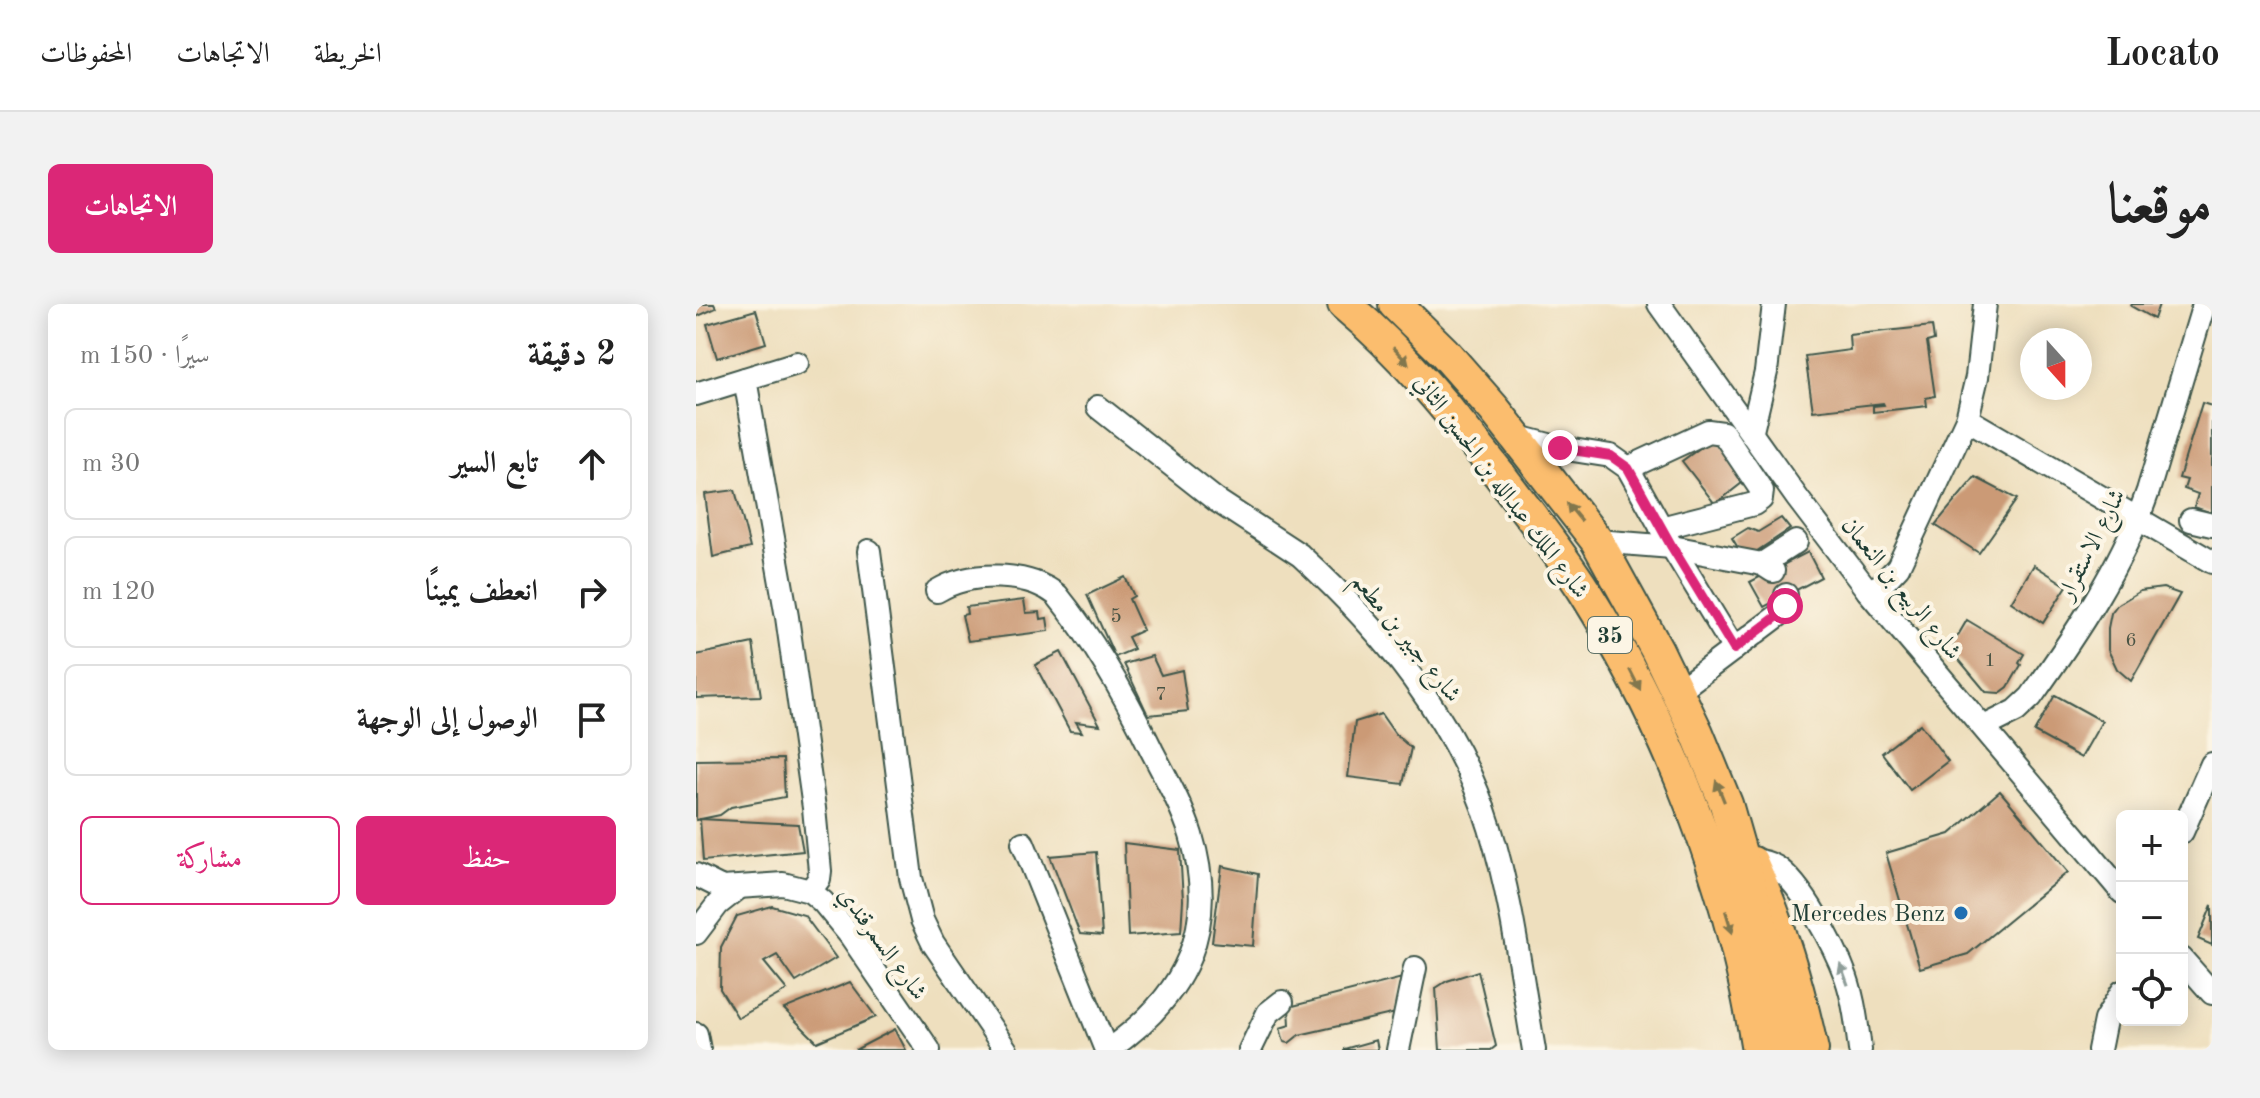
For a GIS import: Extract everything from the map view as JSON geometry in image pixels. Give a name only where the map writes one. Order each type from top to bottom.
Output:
[{"type":"highway","name":"شارع الملك عبدالله بن الحسين الثاني","points":[[1344,304],[1383,337],[1429,386],[1554,547],[1611,635],[1659,729],[1692,807],[1734,938],[1755,1045]]},
{"type":"highway","name":"شارع الملك عبدالله بن الحسين الثاني","points":[[1395,304],[1444,352],[1597,541],[1678,691],[1744,848],[1773,973],[1786,1050]]},
{"type":"main road","points":[[1744,848],[1775,908],[1790,950],[1814,1050]]},
{"type":"street","name":"شارع الربيع بن النعمان","points":[[1659,304],[1798,499],[1868,591],[2116,885]]},
{"type":"street","points":[[1752,431],[1766,372],[1774,304]]},
{"type":"street","points":[[1868,591],[1881,585],[1898,567],[1967,419],[1977,377],[1985,304]]},
{"type":"street","name":"شارع الاستقرار","points":[[1984,727],[2016,711],[2031,697],[2088,609],[2138,519],[2204,304]]},
{"type":"street","points":[[696,394],[797,363]]},
{"type":"street","points":[[745,379],[787,617],[814,808],[820,871],[819,879],[810,891]]},
{"type":"street","name":"شارع جبير بن مطعم","points":[[1098,407],[1204,491],[1300,555],[1372,628],[1447,727],[1469,772],[1490,829],[1534,1050]]},
{"type":"street","points":[[1967,419],[2212,562]]},
{"type":"street","points":[[1628,468],[1708,431],[1723,433],[1762,491],[1761,499],[1754,504],[1666,538]]},
{"type":"street","points":[[1515,436],[1560,448],[1611,456],[1628,468],[1666,538],[1734,649]]},
{"type":"street","points":[[1597,541],[1666,538],[1768,567],[1796,542]]},
{"type":"street","points":[[869,551],[911,878],[918,905],[933,943],[1006,1050]]},
{"type":"street","points":[[937,591],[959,581],[976,578],[1029,580],[1046,586],[1057,595],[1118,687],[1190,831],[1200,889],[1199,922],[1193,950],[1182,976],[1144,1022],[1107,1050],[1023,843]]},
{"type":"street","points":[[1678,691],[1779,615],[1785,606],[1786,595]]},
{"type":"street","points":[[2188,818],[2212,764]]},
{"type":"street","points":[[1744,848],[1783,873],[1811,909],[1831,942],[1846,977],[1856,1014],[1860,1050]]},
{"type":"street","name":"شارع السمرقندي","points":[[696,875],[714,886],[737,889],[783,884],[810,891],[850,935],[929,1050]]},
{"type":"street","points":[[696,933],[718,904],[737,889]]},
{"type":"street","points":[[2188,966],[2212,993]]},
{"type":"street","points":[[1398,1050],[1415,968]]},
{"type":"street","points":[[1250,1050],[1268,1013],[1282,1002]]},
{"type":"street","points":[[2099,1050],[2105,1020],[2116,1002]]},
{"type":"street","points":[[696,1034],[699,1050]]},
{"type":"building","points":[[696,304],[714,304],[716,308],[696,317]]},
{"type":"building","points":[[2132,304],[2159,304],[2154,319]]},
{"type":"building","points":[[756,310],[766,343],[717,358],[707,324]]},
{"type":"building","points":[[1932,326],[1934,340],[1927,342],[1935,396],[1926,398],[1927,406],[1873,412],[1873,406],[1883,403],[1813,411],[1805,356],[1850,350],[1849,335]]},
{"type":"building","points":[[2202,403],[2212,406],[2212,513],[2194,507],[2198,494],[2184,489],[2187,480],[2179,478]]},
{"type":"building","points":[[1715,437],[1747,479],[1715,504],[1682,461]]},
{"type":"building","points":[[1975,477],[2017,499],[1979,553],[1935,525]]},
{"type":"building","points":[[735,490],[750,548],[713,557],[705,494]]},
{"type":"building","points":[[1781,518],[1790,529],[1745,559],[1732,538],[1748,528],[1758,532]]},
{"type":"building","points":[[1808,552],[1821,577],[1764,607],[1750,582]]},
{"type":"building","points":[[2034,565],[2067,586],[2043,623],[2011,602]]},
{"type":"building","points":[[1125,577],[1134,596],[1129,599],[1143,630],[1128,637],[1134,649],[1115,657],[1087,595]]},
{"type":"building","points":[[2163,588],[2180,594],[2131,681],[2117,669],[2108,650],[2111,613],[2117,605],[2140,591]]},
{"type":"building","points":[[1024,600],[1026,613],[1040,612],[1041,619],[1047,618],[1049,631],[968,641],[962,615],[967,614],[966,607]]},
{"type":"building","points":[[1967,620],[2024,654],[2008,687],[2000,693],[1986,692],[1950,649]]},
{"type":"building","points":[[753,643],[761,696],[696,698],[696,655]]},
{"type":"building","points":[[1061,652],[1100,725],[1076,722],[1082,732],[1070,731],[1035,665]]},
{"type":"building","points":[[1152,656],[1161,675],[1182,670],[1188,711],[1148,715],[1124,664]]},
{"type":"building","points":[[2055,695],[2102,721],[2081,758],[2034,732]]},
{"type":"building","points":[[1381,714],[1395,734],[1411,748],[1403,784],[1348,777],[1355,722]]},
{"type":"building","points":[[1920,724],[1948,761],[1910,790],[1882,753]]},
{"type":"building","points":[[783,759],[785,797],[731,807],[720,815],[696,820],[696,760]]},
{"type":"building","name":"Mercedes Benz","points":[[2000,791],[2068,872],[1968,954],[1920,968],[1886,853],[1950,834]]},
{"type":"building","points":[[700,819],[798,824],[803,851],[703,861]]},
{"type":"building","points":[[1124,843],[1180,850],[1181,932],[1128,936]]},
{"type":"building","points":[[1096,852],[1102,936],[1080,934],[1050,856]]},
{"type":"building","points":[[1222,866],[1258,874],[1253,946],[1212,942]]},
{"type":"building","points":[[2212,905],[2212,945],[2198,939]]},
{"type":"building","points":[[772,906],[804,915],[836,958],[796,982],[777,955],[764,962],[787,990],[738,1018],[720,989],[721,947],[737,916]]},
{"type":"building","points":[[1478,971],[1496,1046],[1491,1050],[1440,1050],[1436,988]]},
{"type":"building","points":[[1402,978],[1396,1013],[1299,1035],[1289,1043],[1284,1042],[1280,1028],[1290,1025],[1289,1007]]},
{"type":"building","points":[[850,982],[876,1017],[817,1042],[784,1009]]},
{"type":"building","points":[[895,1029],[906,1050],[855,1050]]},
{"type":"building","points":[[1376,1040],[1378,1050],[1344,1050],[1344,1049]]},
{"type":"place","name":"Mercedes Benz","points":[[1961,913]]},
{"type":"route","points":[[1560,448],[1611,456],[1628,468],[1734,649],[1779,615],[1785,606]]}]
